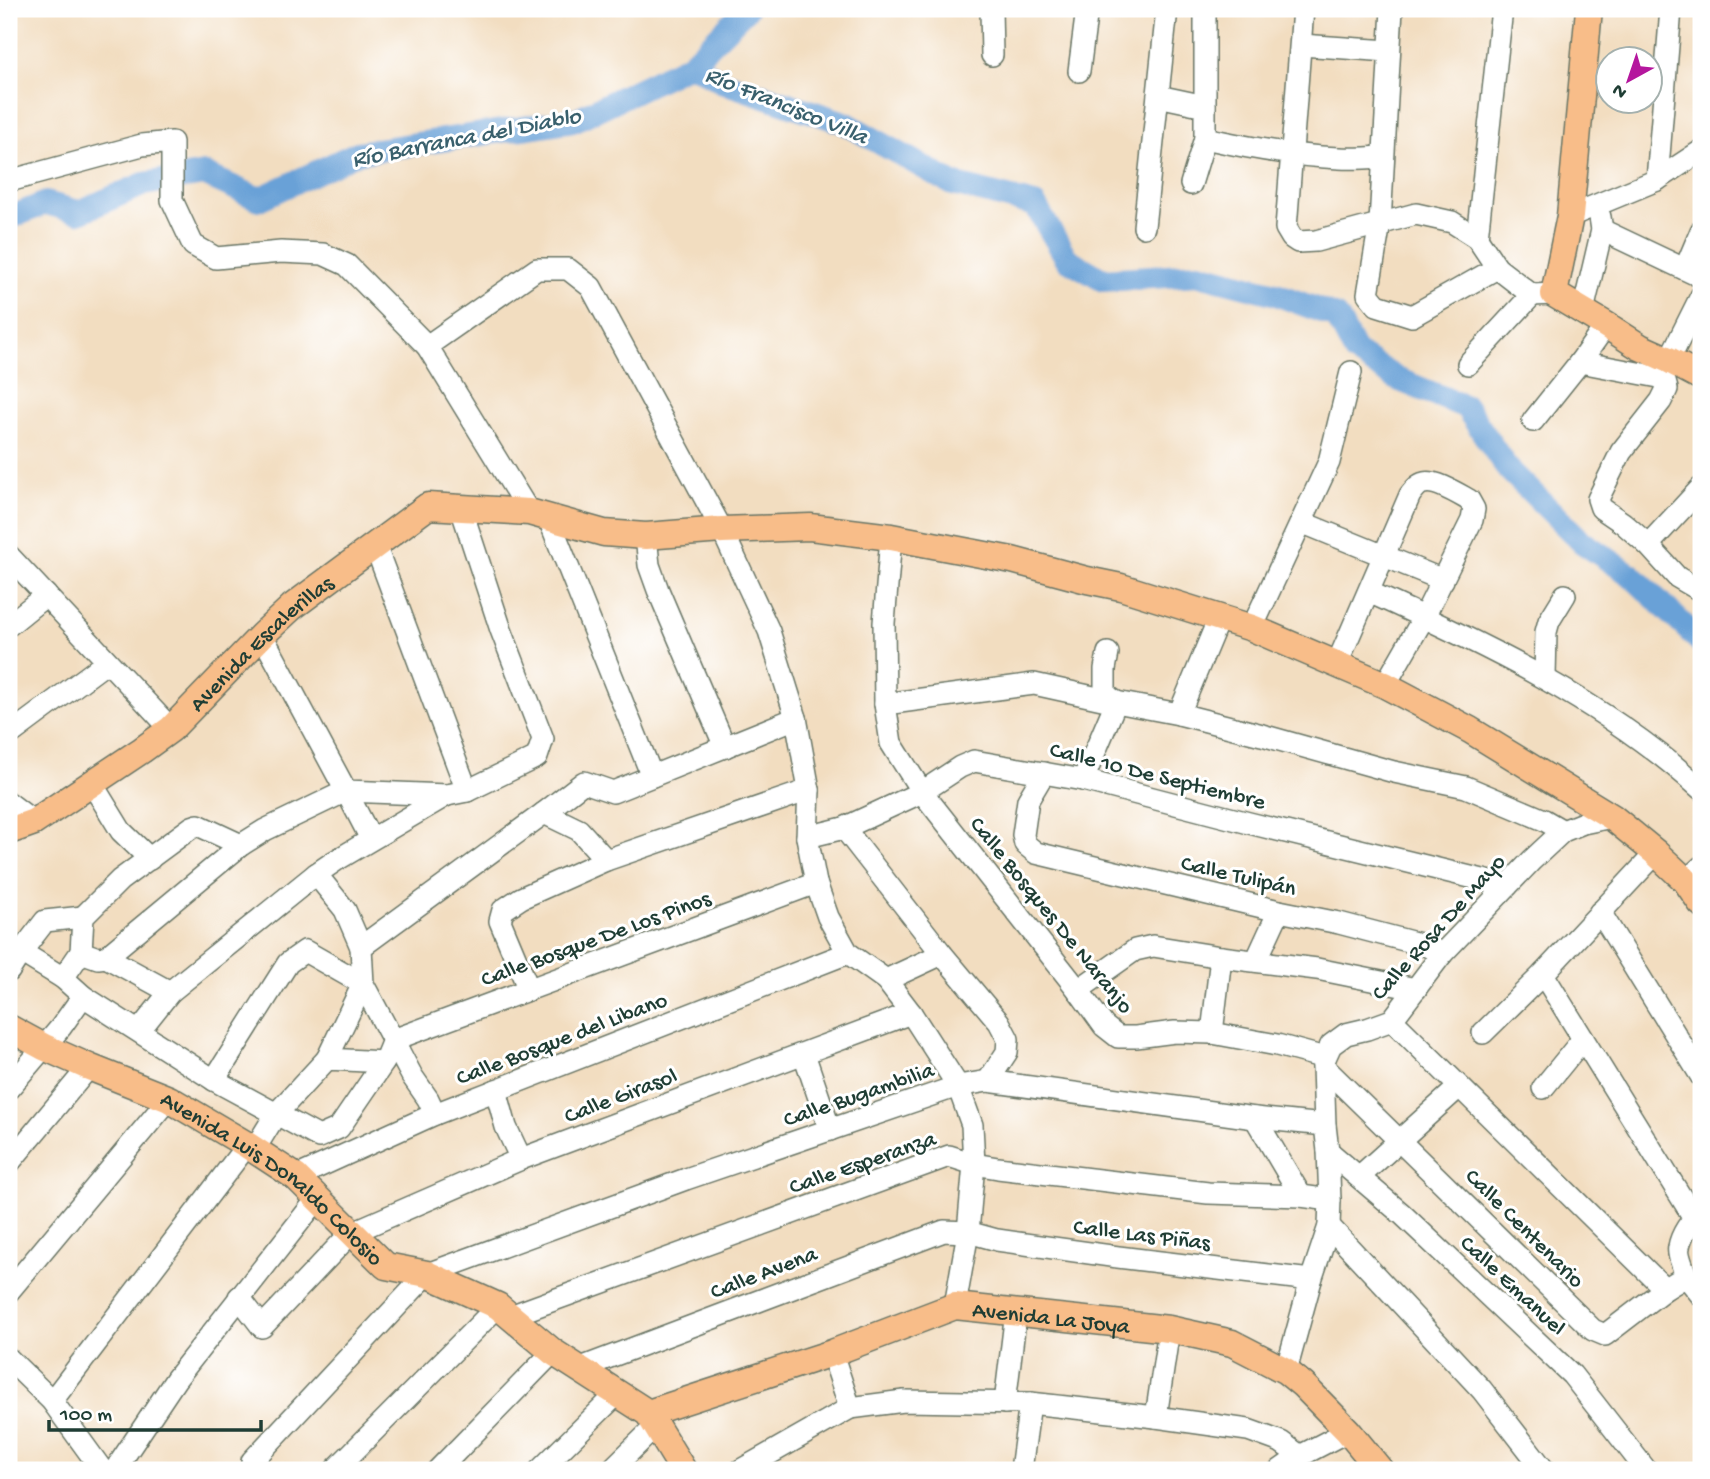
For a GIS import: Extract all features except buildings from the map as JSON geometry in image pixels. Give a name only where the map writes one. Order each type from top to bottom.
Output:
[{"type":"main road","points":[[1589,9],[1570,216],[1543,295],[1583,311],[1640,347],[1666,369],[1701,377]]},
{"type":"main road","name":"Avenida Escalerillas","points":[[9,831],[34,821],[171,729],[261,635],[292,607],[428,506],[539,515],[604,533],[646,536],[810,527],[891,537],[1012,560],[1121,587],[1252,628],[1385,685],[1470,730],[1612,817],[1656,853],[1693,874],[1701,904]]},
{"type":"main road","name":"Avenida Luis Donaldo Colosio","points":[[9,1028],[89,1067],[169,1099],[250,1147],[296,1178],[386,1266],[426,1274],[504,1311],[554,1352],[618,1393],[652,1420],[683,1470]]},
{"type":"main road","name":"Avenida La Joya","points":[[652,1420],[955,1306],[1169,1329],[1232,1343],[1286,1371],[1303,1385],[1348,1430],[1380,1470]]},
{"type":"street","points":[[991,9],[992,55]]},
{"type":"street","points":[[1079,71],[1087,9]]},
{"type":"street","points":[[1144,228],[1167,9]]},
{"type":"street","points":[[1191,184],[1205,138],[1205,9]]},
{"type":"street","points":[[1303,9],[1286,228],[1298,242],[1316,241],[1416,214],[1452,222],[1477,238],[1497,268],[1543,295],[1468,364]]},
{"type":"street","points":[[1392,9],[1380,223],[1368,294],[1377,305],[1412,316],[1497,268]]},
{"type":"street","points":[[1477,238],[1502,9]]},
{"type":"street","points":[[1657,180],[1671,9]]},
{"type":"street","points":[[1301,45],[1389,51]]},
{"type":"street","points":[[1158,96],[1205,106]]},
{"type":"street","points":[[1205,138],[1293,154],[1340,158],[1382,157]]},
{"type":"street","points":[[9,181],[142,145],[172,142],[172,200],[193,245],[216,258],[281,251],[323,254],[347,265],[427,346],[539,515],[652,776]]},
{"type":"street","points":[[1570,216],[1657,180],[1701,151]]},
{"type":"street","points":[[1682,163],[1701,176]]},
{"type":"street","points":[[1583,311],[1602,230],[1597,205]]},
{"type":"street","points":[[1602,230],[1693,273],[1701,231]]},
{"type":"street","points":[[427,346],[537,269],[568,269],[591,287],[722,530],[769,631],[796,719],[809,790],[807,837],[816,883],[828,917],[848,953],[886,980],[911,1013],[958,1086],[972,1125],[974,1164],[968,1232],[955,1306]]},
{"type":"street","points":[[1701,296],[1666,369],[1667,389],[1661,401],[1621,452],[1598,499],[1601,508],[1648,545],[1677,576],[1701,591]]},
{"type":"street","points":[[1533,421],[1606,325]]},
{"type":"street","points":[[1580,362],[1666,369]]},
{"type":"street","points":[[1252,628],[1329,462],[1351,372]]},
{"type":"street","points":[[1337,664],[1410,495],[1424,483],[1435,484],[1469,500],[1474,509],[1472,520],[1424,617],[1385,685]]},
{"type":"street","points":[[1648,545],[1701,488]]},
{"type":"street","points":[[139,1031],[170,992],[316,874],[371,839],[457,793],[537,757],[543,739],[501,631],[461,508]]},
{"type":"street","points":[[1301,522],[1443,580]]},
{"type":"street","points":[[646,536],[649,565],[658,590],[725,747]]},
{"type":"street","name":"Calle Bosques De Naranjo","points":[[891,537],[884,623],[885,704],[891,743],[922,792],[1104,1026],[1118,1037],[1175,1032],[1212,1033],[1277,1045],[1324,1062]]},
{"type":"street","points":[[375,545],[437,710],[457,793]]},
{"type":"street","points":[[9,556],[171,729]]},
{"type":"street","points":[[1368,592],[1545,677],[1638,738],[1701,789]]},
{"type":"street","points":[[9,625],[46,595]]},
{"type":"street","points":[[1545,677],[1546,632],[1549,621],[1565,595]]},
{"type":"street","points":[[1179,714],[1219,618]]},
{"type":"street","points":[[261,635],[371,839]]},
{"type":"street","points":[[1108,653],[1105,694],[1116,702]]},
{"type":"street","points":[[9,735],[107,662]]},
{"type":"street","points":[[885,704],[1034,684],[1179,714],[1394,772],[1466,788],[1544,820],[1563,831]]},
{"type":"street","points":[[1083,780],[1116,702]]},
{"type":"street","points":[[360,947],[584,782],[613,792],[796,719]]},
{"type":"street","name":"Calle 10 De Septiembre","points":[[807,837],[844,828],[922,792],[974,761],[1083,780],[1507,886]]},
{"type":"street","name":"Calle Tulipán","points":[[1044,773],[1028,800],[1023,835],[1026,844],[1036,853],[1339,923],[1427,946],[1442,954]]},
{"type":"street","points":[[92,782],[121,831],[150,859]]},
{"type":"street","points":[[529,990],[500,921],[503,910],[522,898],[606,860],[809,790]]},
{"type":"street","points":[[81,953],[98,958],[106,957],[241,845],[265,830],[346,791],[457,793]]},
{"type":"street","points":[[9,803],[34,821]]},
{"type":"street","points":[[544,813],[579,830],[606,860]]},
{"type":"street","name":"Calle Rosa De Mayo","points":[[1324,1062],[1331,1045],[1346,1034],[1392,1020],[1442,954],[1563,831],[1583,823],[1612,817]]},
{"type":"street","points":[[9,971],[45,921],[83,917],[120,880],[192,827],[198,825],[241,845]]},
{"type":"street","points":[[844,828],[999,1022],[1008,1039],[1007,1052],[988,1082]]},
{"type":"street","points":[[1483,1033],[1543,974],[1656,853]]},
{"type":"street","points":[[316,874],[345,910],[360,947],[363,984],[435,1114]]},
{"type":"street","name":"Calle Bosque De Los Pinos","points":[[393,1040],[816,883]]},
{"type":"street","points":[[1256,961],[1279,911]]},
{"type":"street","points":[[1600,912],[1701,1076]]},
{"type":"street","points":[[63,978],[81,953],[83,917]]},
{"type":"street","points":[[1078,990],[1135,950],[1153,946],[1317,969],[1416,989]]},
{"type":"street","points":[[21,951],[63,978],[83,996],[214,1080],[319,1137],[339,1128],[384,1062],[393,1040]]},
{"type":"street","points":[[214,1080],[288,963],[305,951],[363,984]]},
{"type":"street","name":"Calle Bosque del Libano","points":[[296,1178],[435,1114],[848,953]]},
{"type":"street","points":[[886,980],[943,954]]},
{"type":"street","points":[[106,957],[170,992]]},
{"type":"street","points":[[1212,1033],[1221,957]]},
{"type":"street","points":[[1543,974],[1698,1215],[1685,1232],[1678,1248],[1686,1276],[1701,1295]]},
{"type":"street","points":[[52,1401],[276,1114],[327,1059],[363,984]]},
{"type":"street","points":[[9,1087],[61,1027],[83,996]]},
{"type":"street","name":"Calle Girasol","points":[[351,1233],[521,1159],[911,1013]]},
{"type":"street","points":[[1392,1020],[1665,1289]]},
{"type":"street","points":[[1543,1088],[1583,1039]]},
{"type":"street","points":[[804,1054],[830,1130]]},
{"type":"street","points":[[327,1059],[384,1062]]},
{"type":"street","points":[[1286,1371],[1329,1226],[1324,1062]]},
{"type":"street","name":"Calle Centenario","points":[[1324,1062],[1593,1330],[1605,1335],[1686,1276]]},
{"type":"street","points":[[9,1163],[89,1067]]},
{"type":"street","name":"Calle Bugambilia","points":[[426,1274],[686,1179],[958,1086],[988,1082],[1325,1125]]},
{"type":"street","points":[[1359,1177],[1459,1087]]},
{"type":"street","points":[[496,1090],[506,1127],[521,1159]]},
{"type":"street","points":[[9,1291],[169,1099]]},
{"type":"street","points":[[1255,1118],[1301,1196]]},
{"type":"street","name":"Calle Emanuel","points":[[1328,1152],[1402,1214],[1572,1375],[1646,1470]]},
{"type":"street","name":"Calle Esperanza","points":[[504,1311],[949,1156],[974,1164],[1208,1193],[1330,1199]]},
{"type":"street","points":[[115,1470],[176,1379],[318,1198]]},
{"type":"street","points":[[1329,1226],[1482,1390],[1544,1470]]},
{"type":"street","name":"Calle Avena","points":[[578,1369],[944,1231],[968,1232]]},
{"type":"street","name":"Calle Las Piñas","points":[[968,1232],[1010,1242],[1311,1280]]},
{"type":"street","points":[[239,1297],[262,1327],[351,1233]]},
{"type":"street","points":[[252,1461],[426,1274]]},
{"type":"street","points":[[335,1470],[504,1311]]},
{"type":"street","points":[[1005,1403],[1016,1312]]},
{"type":"street","points":[[1156,1417],[1169,1329]]},
{"type":"street","points":[[438,1470],[554,1352]]},
{"type":"street","points":[[832,1353],[850,1408]]},
{"type":"street","points":[[9,1359],[52,1401],[102,1470]]},
{"type":"street","points":[[540,1470],[618,1393]]},
{"type":"street","points":[[741,1470],[850,1408],[904,1401],[1030,1404],[1156,1417],[1248,1430],[1281,1442],[1300,1456]]},
{"type":"street","points":[[1021,1470],[1030,1404]]},
{"type":"street","points":[[611,1470],[652,1420]]},
{"type":"street","points":[[1280,1470],[1348,1430]]},
{"type":"waterway","name":"Río Barranca del Diablo","points":[[9,218],[46,203],[79,212],[144,184],[204,174],[259,199],[357,153],[575,120],[691,64],[746,9]]},
{"type":"waterway","name":"Río Francisco Villa","points":[[691,64],[723,82],[845,123],[953,184],[1035,205],[1067,259],[1103,280],[1199,274],[1276,294],[1337,317],[1355,352],[1397,379],[1466,407],[1506,467],[1582,542],[1631,575],[1701,642]]}]
